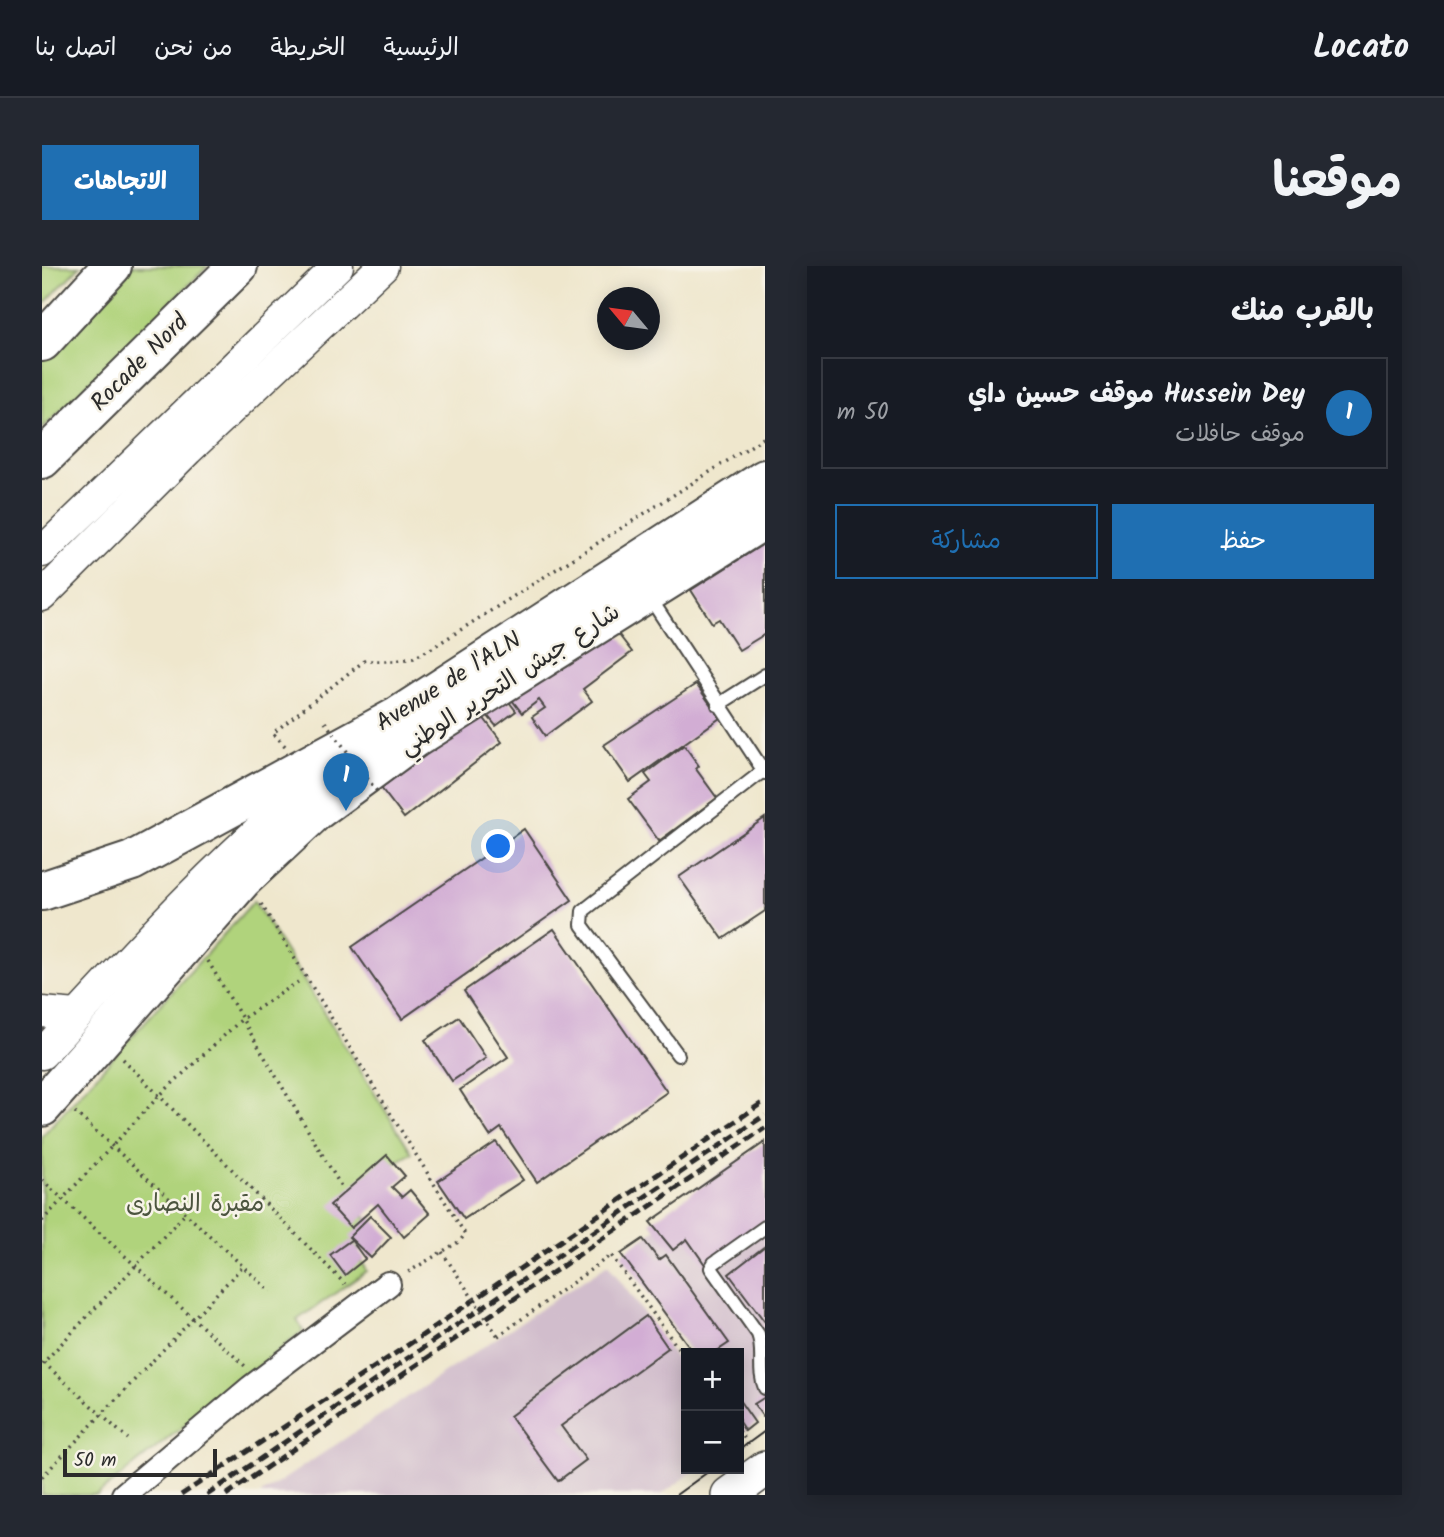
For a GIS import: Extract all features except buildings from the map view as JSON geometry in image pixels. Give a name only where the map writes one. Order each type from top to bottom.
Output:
[{"type":"highway","points":[[42,342],[112,266]]},
{"type":"highway","name":"Rocade Nord","points":[[42,459],[237,266]]},
{"type":"highway","name":"Avenue de l'ALN","points":[[42,891],[132,861],[397,717],[765,479]]},
{"type":"highway","name":"شارع جيش التحرير الوطني","points":[[59,1109],[243,879],[316,811],[414,739],[765,519]]},
{"type":"main road","points":[[729,1495],[765,1469]]},
{"type":"street","points":[[42,552],[338,266]]},
{"type":"street","points":[[42,596],[188,450],[383,266]]},
{"type":"street","points":[[42,1054],[166,918],[248,839],[298,794],[397,717]]},
{"type":"street","points":[[42,1012],[77,1015]]},
{"type":"street","points":[[124,1495],[251,1388],[388,1284]]},
{"type":"lane","points":[[646,592],[764,772],[583,911],[582,925],[678,1055]]},
{"type":"lane","points":[[718,705],[765,674]]},
{"type":"lane","points":[[765,1227],[714,1263],[711,1268],[758,1334],[763,1346],[761,1376],[765,1388]]},
{"type":"path","points":[[288,750],[273,733],[364,661],[394,662],[414,658],[432,648],[765,437]]},
{"type":"path","points":[[325,722],[379,794]]},
{"type":"path","points":[[255,894],[465,1234],[442,1252],[388,1284]]},
{"type":"path","points":[[208,961],[342,1188]]},
{"type":"path","points":[[42,1221],[159,1096],[242,1019],[298,982]]},
{"type":"path","points":[[117,1053],[345,1284]]},
{"type":"path","points":[[59,1109],[113,1146],[271,1292]]},
{"type":"path","points":[[42,1180],[246,1368]]},
{"type":"path","points":[[128,1439],[43,1362],[185,1214]]},
{"type":"path","points":[[442,1252],[498,1336],[611,1255],[681,1352]]},
{"type":"path","points":[[42,1477],[244,1265]]},
{"type":"shaded area","points":[[765,1151],[765,1416],[745,1431],[744,1348],[687,1348],[621,1254]]},
{"type":"shaded area","points":[[608,1264],[681,1365],[681,1474],[690,1474],[661,1495],[260,1495]]},
{"type":"green space","points":[[42,266],[80,266],[42,306]]},
{"type":"green space","points":[[130,266],[208,266],[42,429],[42,359]]},
{"type":"green space","name":"مقبرة النصارى","points":[[254,901],[412,1153],[348,1190],[377,1234],[357,1252],[367,1271],[297,1320],[303,1331],[97,1495],[42,1495],[42,1136]]},
{"type":"tram line","points":[[744,1446],[765,1431]]},
{"type":"tram line","points":[[676,1495],[705,1474]]},
{"type":"railway","points":[[181,1495],[414,1341],[765,1101]]},
{"type":"railway","points":[[207,1495],[765,1115]]},
{"type":"railway","points":[[226,1495],[765,1128]]},
{"type":"place","name":"Hussein Dey موقف حسين داي","points":[[346,811]]}]
